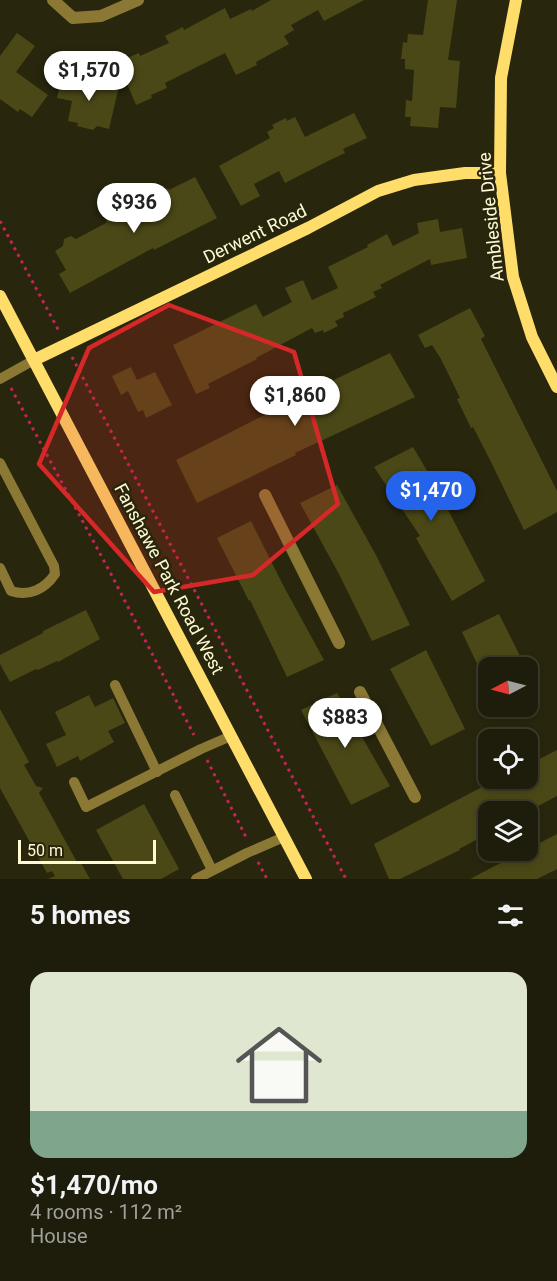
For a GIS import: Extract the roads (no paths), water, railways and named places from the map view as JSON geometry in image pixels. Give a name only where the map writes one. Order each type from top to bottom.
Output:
[{"type":"street","points":[[53,0],[73,18],[101,16],[138,0]]},
{"type":"street","name":"Ambleside Drive","points":[[516,0],[501,78],[500,173],[513,278],[532,337],[557,387]]},
{"type":"street","name":"Derwent Road","points":[[34,360],[308,228],[378,190],[414,180],[465,173],[500,173]]},
{"type":"street","name":"Fanshawe Park Road West","points":[[0,296],[306,879]]},
{"type":"street","points":[[265,495],[339,643]]},
{"type":"street","points":[[360,692],[415,796]]},
{"type":"lane","points":[[0,379],[34,360]]},
{"type":"lane","points":[[0,463],[54,566],[55,574],[48,584],[35,591],[20,594],[11,591],[0,568]]},
{"type":"lane","points":[[115,685],[157,772]]},
{"type":"lane","points":[[74,782],[87,807],[231,736]]},
{"type":"lane","points":[[175,795],[212,870]]},
{"type":"lane","points":[[196,879],[284,837]]}]
